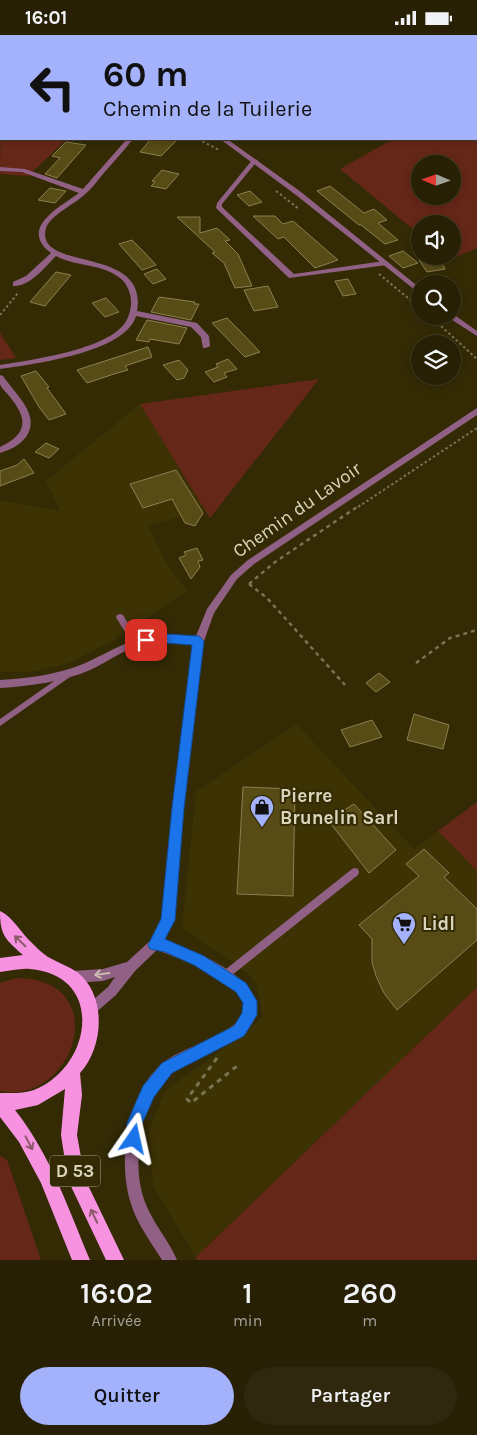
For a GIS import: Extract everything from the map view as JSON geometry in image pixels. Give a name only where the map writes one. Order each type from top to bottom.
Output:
[{"type":"main road","points":[[0,918],[17,940],[43,962],[72,977],[84,992],[90,1010],[91,1031],[84,1053],[72,1073],[50,1091],[24,1101],[0,1103]]},
{"type":"main road","points":[[0,965],[22,960],[43,962]]},
{"type":"main road","name":"D 53","points":[[72,1073],[74,1095],[69,1135],[77,1180],[115,1260]]},
{"type":"main road","name":"D 53","points":[[0,1103],[25,1136],[47,1177],[80,1259]]},
{"type":"street","points":[[0,367],[89,349],[110,339],[126,327],[134,313],[134,296],[123,276],[103,265],[55,253],[44,243],[42,233],[43,225],[84,192],[129,140]]},
{"type":"street","points":[[225,140],[255,160],[411,285]]},
{"type":"street","points":[[255,160],[219,204],[219,208],[292,276],[384,263]]},
{"type":"street","points":[[0,169],[23,170],[84,192]]},
{"type":"street","points":[[16,284],[29,278],[55,253]]},
{"type":"street","points":[[134,313],[194,325],[205,335],[206,346]]},
{"type":"street","points":[[461,325],[477,334]]},
{"type":"street","points":[[461,325],[477,342]]},
{"type":"street","points":[[0,378],[26,414],[26,431],[16,444],[0,450]]},
{"type":"street","name":"Chemin du Lavoir","points":[[90,1010],[112,991],[130,967],[155,945],[168,920],[178,808],[199,641],[210,612],[234,577],[251,562],[477,411]]},
{"type":"street","points":[[0,684],[17,683],[70,673],[124,647],[146,640],[199,641]]},
{"type":"street","points":[[155,945],[165,946],[199,961],[241,987],[250,1001],[249,1015],[239,1031],[167,1068],[149,1092],[135,1123],[132,1169],[138,1204],[170,1260]]},
{"type":"street","name":"Chemin du Lavoir","points":[[72,977],[103,975],[130,967]]},
{"type":"lane","points":[[120,617],[136,643]]},
{"type":"lane","points":[[0,723],[70,673]]},
{"type":"lane","points":[[224,976],[355,872]]},
{"type":"path","points":[[200,140],[222,151]]},
{"type":"path","points":[[270,186],[303,212]]},
{"type":"path","points":[[369,265],[411,300]]},
{"type":"path","points":[[0,315],[18,294],[16,284]]},
{"type":"path","points":[[440,325],[477,359]]},
{"type":"path","points":[[249,584],[275,562],[477,428]]},
{"type":"path","points":[[234,577],[249,584],[267,598],[345,685]]},
{"type":"path","points":[[416,663],[450,638],[477,630]]},
{"type":"path","points":[[216,1042],[220,1053],[188,1099],[191,1103],[237,1067],[240,1069]]},
{"type":"shaded area","points":[[0,140],[66,140],[28,176],[0,174]]},
{"type":"shaded area","points":[[391,140],[477,140],[477,248],[461,255],[461,215],[411,215],[411,228],[340,169]]},
{"type":"shaded area","points":[[0,333],[16,358],[0,360]]},
{"type":"shaded area","points":[[319,379],[210,518],[140,404]]},
{"type":"shaded area","points":[[140,404],[205,510],[148,526],[166,563],[187,591],[112,641],[69,663],[31,672],[0,672],[0,502],[12,502],[60,511],[46,481]]},
{"type":"shaded area","points":[[296,724],[414,849],[438,831],[477,871],[477,987],[196,1257],[153,1186],[148,1133],[165,1091],[252,1028],[263,1015],[256,984],[248,973],[182,928],[196,792]]},
{"type":"shaded area","points":[[477,802],[477,871],[438,831]]},
{"type":"shaded area","points":[[16,978],[47,984],[66,998],[74,1018],[73,1041],[64,1062],[48,1080],[26,1090],[0,1091],[0,983]]},
{"type":"shaded area","points":[[477,987],[477,1260],[197,1260],[196,1257]]},
{"type":"shaded area","points":[[0,1156],[7,1160],[41,1260],[0,1260]]},
{"type":"building","points":[[150,140],[177,140],[161,156],[140,152]]},
{"type":"building","points":[[66,142],[86,145],[57,178],[45,174],[60,158],[52,156]]},
{"type":"building","points":[[162,170],[179,174],[166,189],[151,186],[155,182],[152,181]]},
{"type":"building","points":[[330,186],[364,213],[374,209],[387,220],[378,223],[398,240],[385,244],[317,191]]},
{"type":"building","points":[[50,188],[66,191],[55,203],[38,200]]},
{"type":"building","points":[[250,191],[262,202],[249,206],[237,195]]},
{"type":"building","points":[[253,216],[275,216],[283,224],[293,221],[338,260],[315,268],[284,237],[278,239]]},
{"type":"building","points":[[177,217],[200,217],[200,233],[217,228],[230,240],[225,241],[238,254],[252,286],[235,288],[224,263],[212,253],[215,252]]},
{"type":"building","points":[[132,240],[156,265],[142,270],[119,244]]},
{"type":"building","points":[[403,251],[411,257],[412,265],[403,268],[389,256]]},
{"type":"building","points":[[422,265],[443,265],[445,269],[427,272]]},
{"type":"building","points":[[157,269],[166,279],[153,284],[144,274]]},
{"type":"building","points":[[56,272],[71,275],[45,306],[30,302]]},
{"type":"building","points":[[348,279],[356,294],[343,296],[335,281]]},
{"type":"building","points":[[268,286],[278,307],[254,311],[244,290]]},
{"type":"building","points":[[159,297],[199,304],[191,320],[151,312]]},
{"type":"building","points":[[106,298],[119,312],[105,317],[92,303]]},
{"type":"building","points":[[227,318],[260,352],[245,357],[212,323]]},
{"type":"building","points":[[147,320],[187,328],[179,344],[150,339],[149,342],[136,340]]},
{"type":"building","points":[[148,347],[152,357],[125,366],[128,370],[87,383],[77,370]]},
{"type":"building","points":[[228,359],[237,369],[224,373],[227,377],[214,382],[205,372],[218,367],[216,364]]},
{"type":"building","points":[[179,360],[188,370],[184,378],[177,380],[163,365]]},
{"type":"building","points":[[36,371],[49,387],[47,388],[66,414],[49,420],[39,407],[21,376]]},
{"type":"building","points":[[46,443],[59,449],[49,458],[35,452]]},
{"type":"building","points":[[24,459],[34,473],[0,486],[0,471],[17,465]]},
{"type":"building","points":[[176,470],[203,513],[195,526],[185,523],[172,499],[143,508],[130,484]]},
{"type":"building","points":[[197,548],[203,560],[198,561],[200,567],[191,579],[179,558],[186,555],[184,552]]},
{"type":"building","points":[[379,673],[390,682],[376,692],[366,683]]},
{"type":"building","points":[[414,714],[449,725],[443,749],[407,740]]},
{"type":"building","points":[[372,720],[382,737],[350,747],[341,730]]},
{"type":"building","points":[[243,787],[295,789],[293,896],[237,894]]},
{"type":"building","points":[[354,804],[396,850],[369,873],[328,820]]},
{"type":"building","points":[[424,849],[449,873],[444,877],[477,909],[477,940],[397,1010],[384,993],[376,976],[372,962],[372,939],[359,925],[419,876],[406,864]]},
{"type":"place","name":"Pierre Brunelin Sarl","points":[[262,828]]},
{"type":"place","name":"Lidl","points":[[404,945]]},
{"type":"route","points":[[134,1139],[135,1123],[149,1092],[167,1068],[239,1031],[249,1015],[250,1001],[241,987],[227,977],[199,961],[165,946],[155,945],[168,920],[178,808],[199,641],[146,640]]}]
